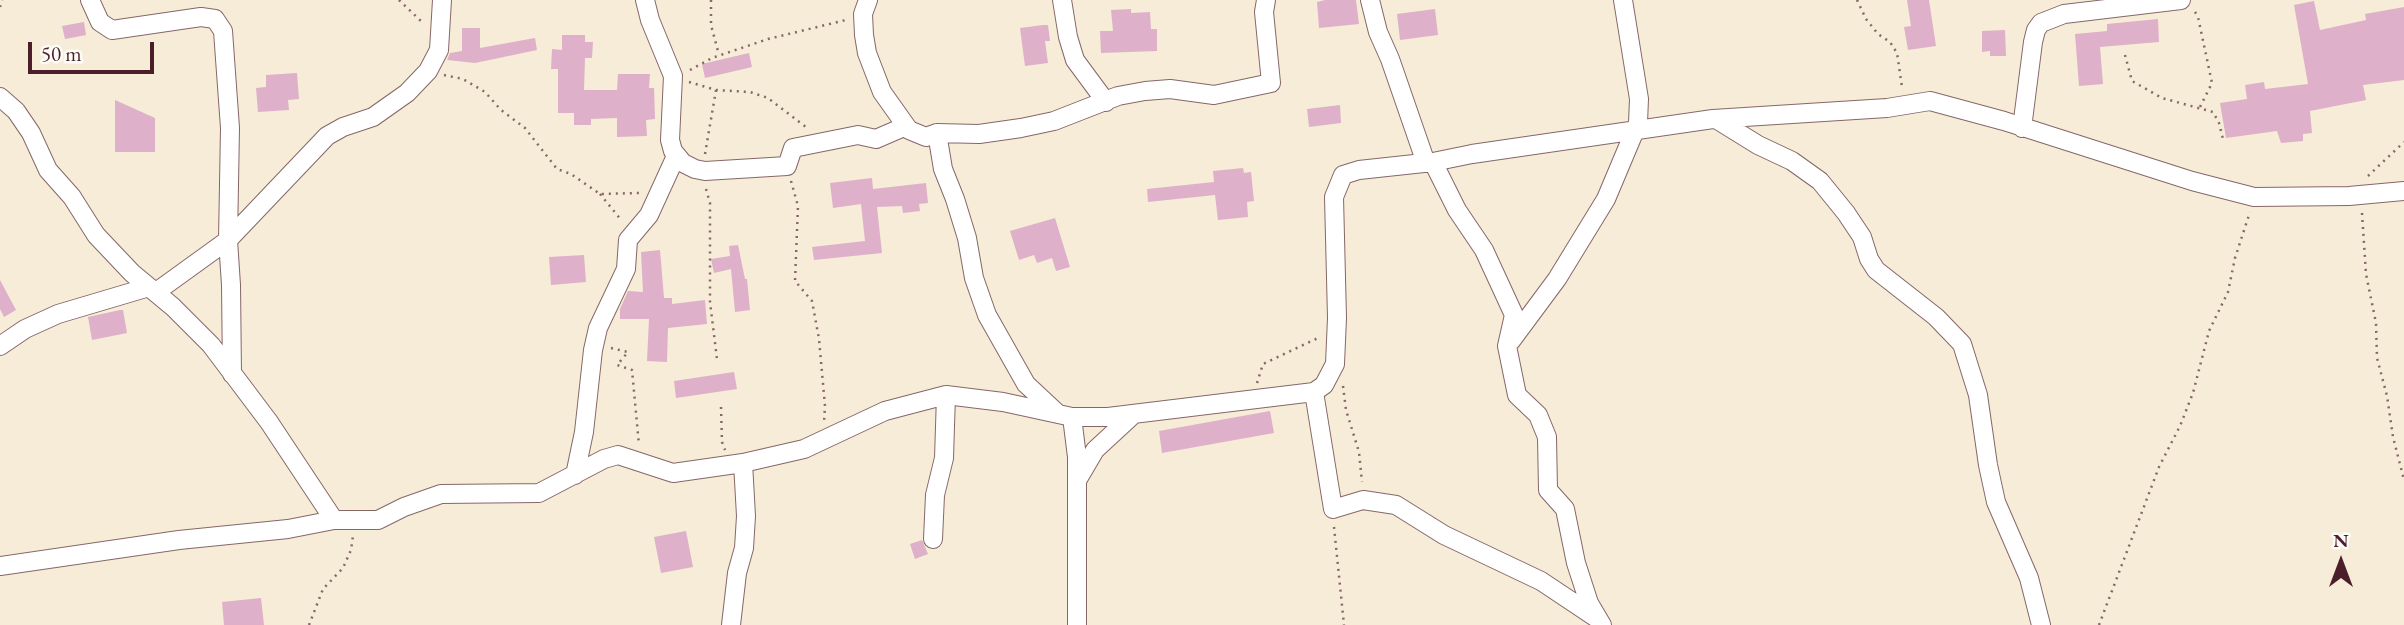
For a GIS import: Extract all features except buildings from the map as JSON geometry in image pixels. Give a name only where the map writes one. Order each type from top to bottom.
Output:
[{"type":"street","points":[[90,0],[100,22],[112,30],[201,17],[215,19],[223,31],[230,128],[228,240],[232,374]]},
{"type":"street","points":[[0,346],[25,329],[58,314],[153,290],[228,240],[327,136],[343,127],[373,117],[396,102],[421,78],[433,63],[441,40],[442,0]]},
{"type":"street","points":[[645,0],[650,20],[676,77],[670,140],[676,156],[683,163],[705,171],[787,166],[793,148],[858,135],[876,139],[906,126]]},
{"type":"street","points":[[1062,0],[1075,60],[1106,102]]},
{"type":"street","points":[[865,7],[864,36],[882,92],[906,126],[915,134],[926,138],[937,133],[1005,132],[1054,121],[1118,96],[1145,91],[1170,89],[1214,95],[1271,83],[1266,0]]},
{"type":"street","points":[[1370,0],[1378,32],[1429,163],[1484,250],[1514,315],[1507,346],[1517,395],[1538,415],[1548,437],[1548,490],[1565,509],[1576,563],[1589,603],[1600,622]]},
{"type":"street","points":[[1507,346],[1557,279],[1606,200],[1619,163],[1635,131],[1639,99],[1623,0]]},
{"type":"street","points":[[2022,128],[2033,43],[2041,23],[2064,14],[2187,4]]},
{"type":"street","points":[[0,97],[16,111],[31,133],[48,170],[72,197],[96,235],[132,273],[211,345],[270,422],[334,520]]},
{"type":"street","points":[[0,566],[179,540],[288,529],[334,520],[378,520],[441,494],[539,493],[604,459],[618,455],[673,473],[739,464],[804,449],[885,411],[946,394],[1003,402],[1065,416],[1134,414],[1314,392],[1324,385],[1335,364],[1337,318],[1333,200],[1343,175],[1359,170],[1429,163],[1472,154],[1716,119],[1930,101],[2192,181],[2255,197],[2355,196],[2404,191]]},
{"type":"street","points":[[1716,119],[1758,145],[1791,161],[1820,181],[1863,237],[1876,270],[1936,317],[1962,344],[1978,395],[1996,502],[2029,578],[2041,625]]},
{"type":"street","points":[[937,133],[943,169],[955,199],[974,278],[987,315],[1026,384],[1045,404],[1065,416],[1077,457],[1077,625]]},
{"type":"street","points":[[575,475],[584,432],[598,328],[626,269],[628,240],[649,215],[676,156]]},
{"type":"street","points":[[1314,392],[1333,509],[1363,500],[1396,505],[1444,535],[1541,581],[1600,622]]},
{"type":"street","points":[[933,539],[936,495],[944,458],[946,394]]},
{"type":"street","points":[[1076,482],[1095,450],[1134,414]]},
{"type":"street","points":[[731,625],[733,598],[746,527],[739,464]]},
{"type":"path","points":[[0,8],[2,0]]},
{"type":"path","points":[[399,0],[441,40]]},
{"type":"path","points":[[711,0],[711,25],[719,55]]},
{"type":"path","points":[[1857,0],[1866,19],[1878,34],[1890,42],[1897,53],[1904,105]]},
{"type":"path","points":[[2187,4],[2198,17],[2212,83],[2200,107]]},
{"type":"path","points":[[676,77],[719,55],[865,7]]},
{"type":"path","points":[[2125,55],[2132,81],[2162,98],[2213,112],[2223,139]]},
{"type":"path","points":[[433,63],[445,76],[463,79],[485,92],[501,110],[525,128],[554,167],[571,174],[600,194],[626,226],[628,240]]},
{"type":"path","points":[[676,77],[716,90],[750,92],[768,98],[812,132]]},
{"type":"path","points":[[716,90],[705,153],[705,184],[710,203],[710,302],[717,359]]},
{"type":"path","points":[[2404,142],[2355,196],[2376,323],[2377,358],[2404,480]]},
{"type":"path","points":[[787,166],[798,206],[795,281],[812,301],[819,339],[825,406],[822,442]]},
{"type":"path","points":[[600,194],[660,192]]},
{"type":"path","points":[[2099,625],[2159,467],[2193,393],[2212,323],[2228,292],[2235,258],[2255,197]]},
{"type":"path","points":[[594,344],[628,351],[617,365],[632,370],[642,463]]},
{"type":"path","points":[[721,407],[722,442],[728,456],[739,464]]},
{"type":"path","points":[[1333,509],[1344,625]]},
{"type":"path","points":[[309,625],[323,589],[343,568],[351,550],[356,521]]}]
